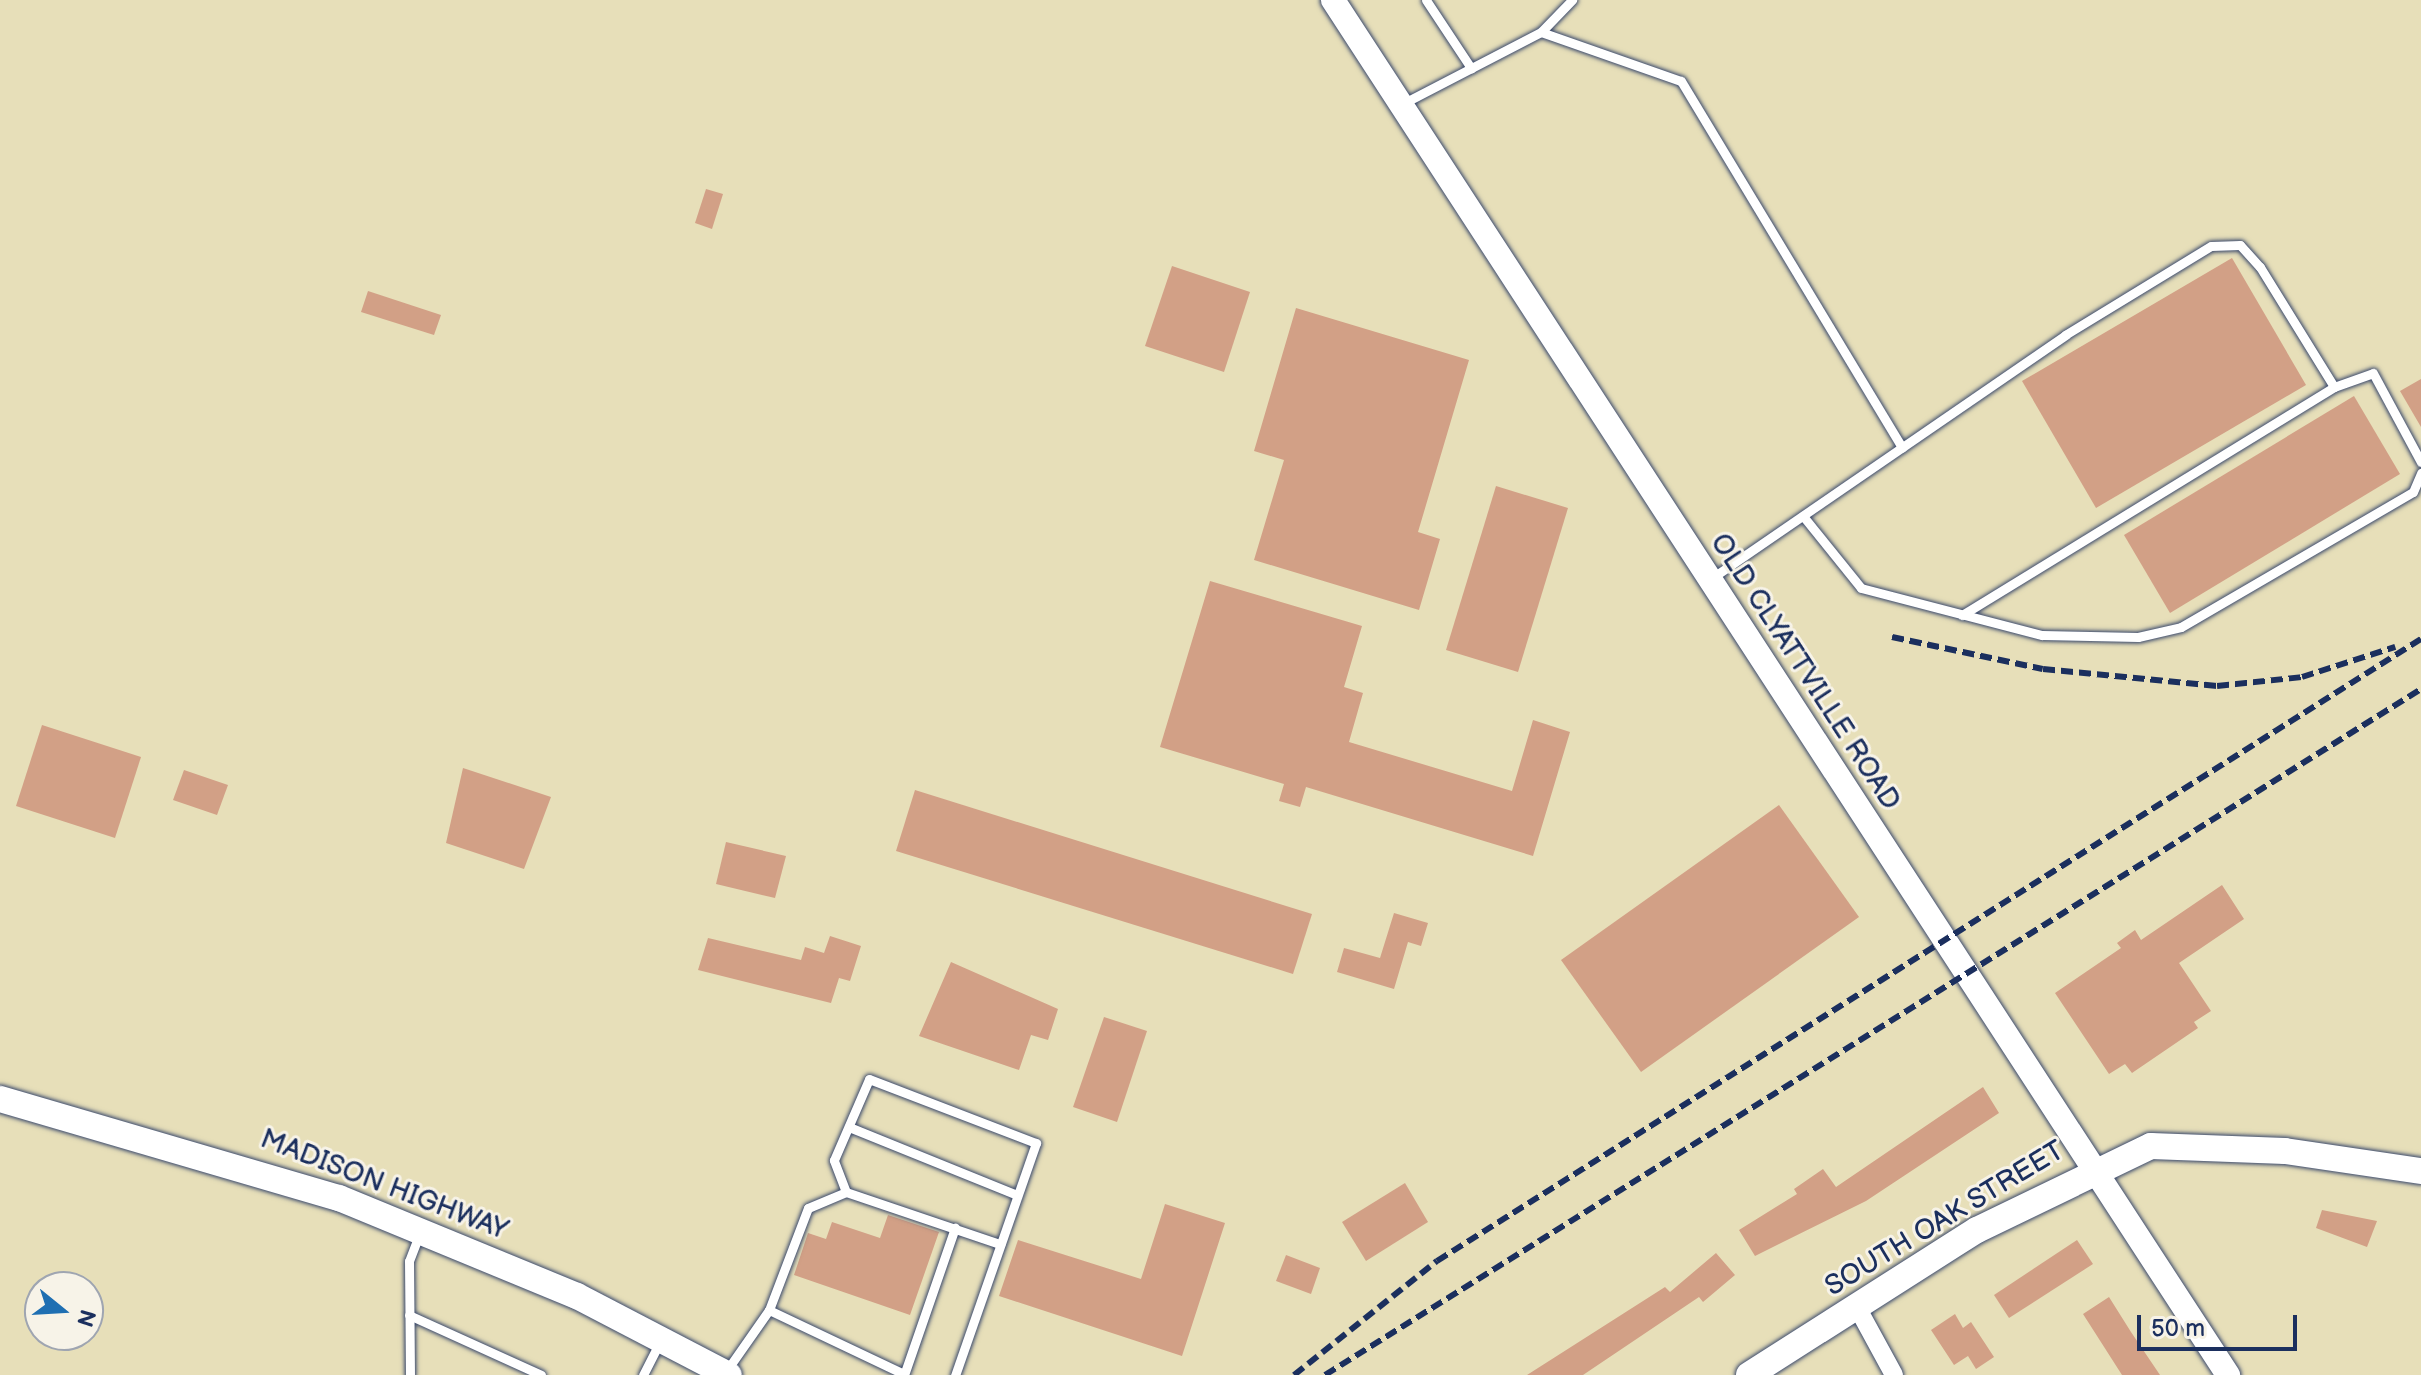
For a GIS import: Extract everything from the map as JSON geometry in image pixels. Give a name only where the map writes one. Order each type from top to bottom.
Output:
[{"type":"main road","name":"MADISON HIGHWAY","points":[[0,1099],[284,1178],[421,1230],[662,1338],[727,1374]]},
{"type":"main road","name":"SOUTH OAK STREET","points":[[1749,1375],[1857,1307],[2095,1168],[2179,1142],[2421,1171]]},
{"type":"street","name":"OLD CLYATTVILLE ROAD","points":[[1333,0],[2228,1375]]},
{"type":"street","points":[[1857,1307],[1894,1375]]},
{"type":"lane","points":[[1426,0],[1471,68]]},
{"type":"lane","points":[[1401,105],[1541,32],[1572,0]]},
{"type":"lane","points":[[1541,32],[1681,81],[1902,447]]},
{"type":"lane","points":[[1709,580],[1902,447],[2211,246],[2240,245],[2260,267],[2334,387]]},
{"type":"lane","points":[[1961,616],[2334,387],[2373,373],[2421,462]]},
{"type":"lane","points":[[1803,516],[1861,588],[2042,635],[2138,637],[2181,627],[2413,492],[2421,473]]},
{"type":"lane","points":[[846,1192],[834,1160],[869,1079],[1036,1143],[955,1375]]},
{"type":"lane","points":[[849,1127],[1017,1195]]},
{"type":"lane","points":[[727,1374],[769,1310],[808,1208],[846,1192],[1000,1244]]},
{"type":"lane","points":[[769,1310],[904,1375],[955,1228]]},
{"type":"lane","points":[[410,1375],[409,1261],[421,1230]]},
{"type":"lane","points":[[409,1315],[541,1375]]},
{"type":"lane","points":[[643,1375],[662,1338]]},
{"type":"building","points":[[706,189],[723,194],[712,229],[695,223]]},
{"type":"building","points":[[2232,258],[2306,385],[2096,508],[2022,381]]},
{"type":"building","points":[[1172,266],[1250,292],[1224,372],[1145,346]]},
{"type":"building","points":[[368,291],[441,315],[434,335],[361,312]]},
{"type":"building","points":[[1296,308],[1469,360],[1418,532],[1440,539],[1419,610],[1254,560],[1284,460],[1254,451]]},
{"type":"building","points":[[2421,379],[2421,427],[2400,391]]},
{"type":"building","points":[[2354,396],[2400,474],[2170,613],[2124,535]]},
{"type":"building","points":[[1496,486],[1568,508],[1518,672],[1446,650]]},
{"type":"building","points":[[1210,581],[1362,626],[1344,687],[1363,693],[1349,742],[1512,791],[1533,720],[1570,732],[1533,856],[1306,787],[1300,807],[1279,801],[1284,784],[1160,747]]},
{"type":"building","points":[[42,725],[141,757],[115,838],[16,806]]},
{"type":"building","points":[[463,768],[551,797],[524,869],[446,843]]},
{"type":"building","points":[[184,770],[228,785],[217,815],[173,800]]},
{"type":"building","points":[[915,790],[1312,914],[1293,974],[896,851]]},
{"type":"building","points":[[1779,805],[1859,917],[1641,1072],[1561,960]]},
{"type":"building","points":[[726,842],[786,856],[775,898],[716,884]]},
{"type":"building","points":[[2222,885],[2244,919],[2179,963],[2211,1011],[2194,1022],[2198,1028],[2132,1073],[2125,1064],[2109,1074],[2055,993],[2121,948],[2117,943],[2135,930],[2141,940]]},
{"type":"building","points":[[1394,913],[1428,923],[1421,946],[1408,942],[1394,989],[1337,972],[1344,948],[1380,958]]},
{"type":"building","points":[[830,936],[861,946],[850,981],[839,978],[831,1003],[698,970],[708,938],[801,960],[805,947],[824,953]]},
{"type":"building","points":[[951,962],[1058,1009],[1048,1040],[1031,1035],[1019,1070],[919,1036]]},
{"type":"building","points":[[1104,1017],[1147,1031],[1117,1122],[1073,1107]]},
{"type":"building","points":[[1983,1087],[1999,1113],[1866,1201],[1755,1256],[1739,1230],[1797,1194],[1794,1189],[1823,1169],[1836,1187]]},
{"type":"building","points":[[1405,1183],[1428,1222],[1366,1261],[1342,1222]]},
{"type":"building","points":[[1165,1204],[1225,1223],[1182,1356],[999,1296],[1018,1240],[1141,1279]]},
{"type":"building","points":[[2322,1210],[2377,1221],[2367,1247],[2316,1228]]},
{"type":"building","points":[[888,1215],[939,1232],[910,1315],[794,1275],[808,1233],[826,1239],[832,1222],[880,1238]]},
{"type":"building","points":[[2077,1240],[2093,1264],[2009,1318],[1994,1295]]},
{"type":"building","points":[[1716,1253],[1735,1275],[1703,1302],[1699,1297],[1583,1375],[1527,1375],[1665,1287],[1670,1292]]},
{"type":"building","points":[[1286,1255],[1320,1268],[1311,1294],[1276,1281]]},
{"type":"building","points":[[2109,1297],[2160,1375],[2122,1375],[2083,1314]]},
{"type":"building","points":[[1955,1314],[1963,1328],[1971,1322],[1994,1357],[1976,1369],[1968,1356],[1954,1365],[1931,1330]]},
{"type":"railway","points":[[1892,637],[2043,669],[2217,686],[2302,677],[2395,647]]},
{"type":"railway","points":[[1294,1375],[1437,1261],[2421,639]]},
{"type":"railway","points":[[1325,1375],[2421,689]]}]
